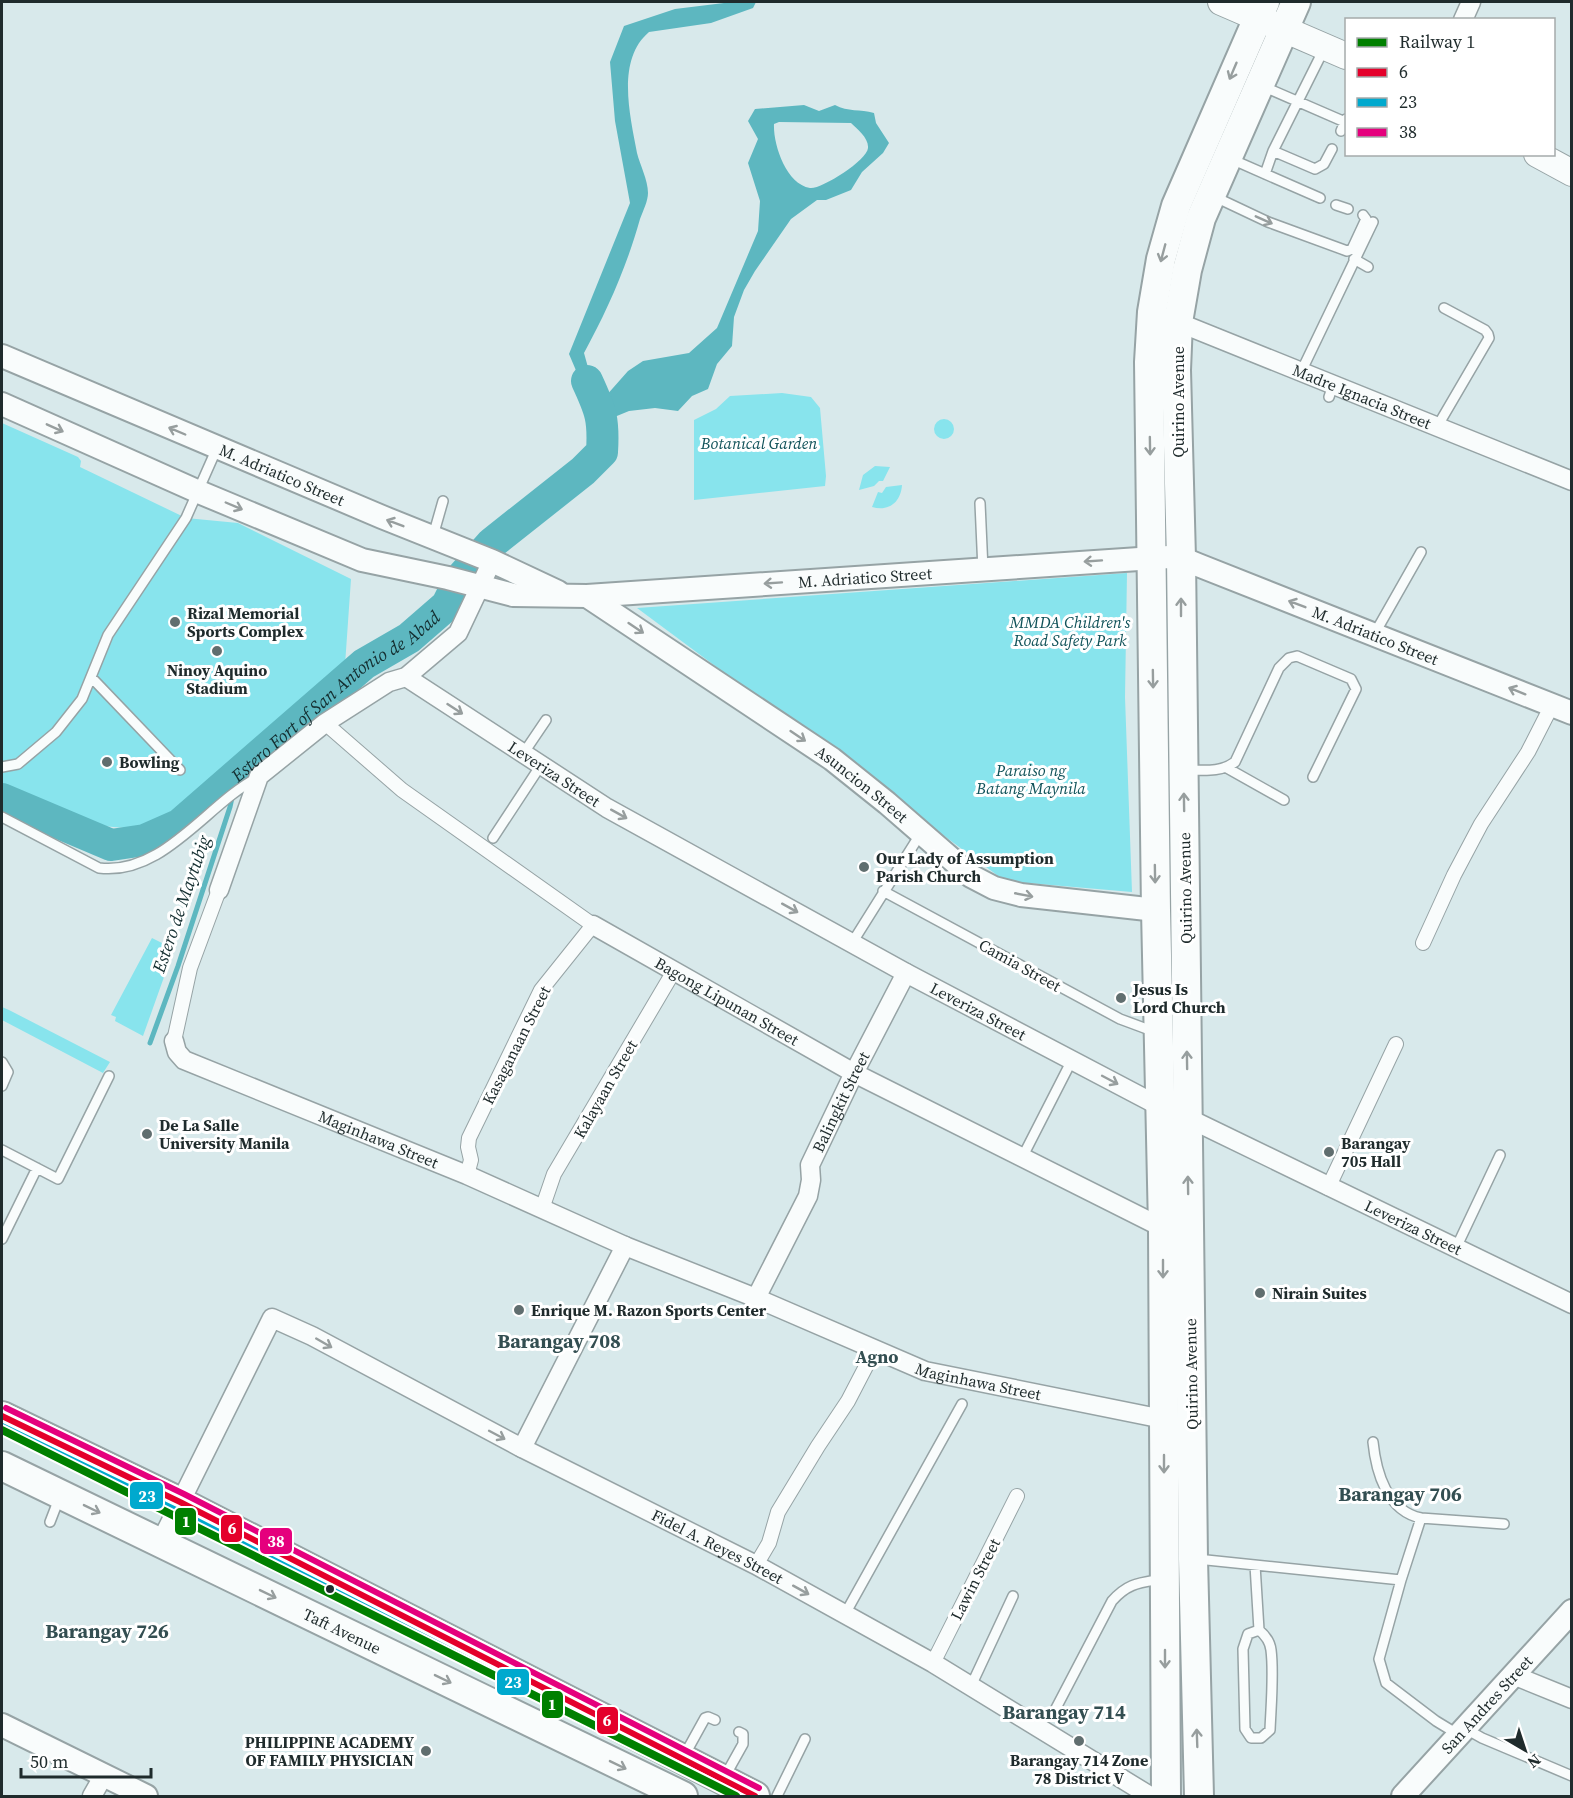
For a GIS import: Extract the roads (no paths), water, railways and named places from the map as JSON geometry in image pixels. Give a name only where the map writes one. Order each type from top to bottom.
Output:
[{"type":"main road","points":[[1221,2],[1261,10],[1284,28],[1336,51]]},
{"type":"main road","name":"Quirino Avenue","points":[[1199,1797],[1183,1562],[1163,1419],[1163,1228],[1156,910],[1167,557],[1178,322],[1187,270],[1201,218],[1296,2]]},
{"type":"main road","name":"Quirino Avenue","points":[[1166,1797],[1183,1562],[1188,1118],[1183,770],[1149,362],[1152,312],[1161,259],[1176,206],[1261,10]]},
{"type":"main road","points":[[1542,156],[1572,173]]},
{"type":"main road","points":[[2,1416],[180,1502],[755,1797]]},
{"type":"main road","name":"Taft Avenue","points":[[2,1466],[683,1797]]},
{"type":"street","points":[[1464,18],[1471,2]]},
{"type":"street","name":"Madre Ignacia Street","points":[[1152,312],[1301,372],[1331,391],[1437,427],[1572,481]]},
{"type":"street","name":"M. Adriatico Street","points":[[2,356],[382,517],[483,557],[562,594]]},
{"type":"street","name":"M. Adriatico Street","points":[[2,404],[199,492],[362,560],[448,578],[513,595],[587,596],[1167,557],[1374,634],[1562,709]]},
{"type":"street","points":[[259,776],[325,723],[389,682],[405,677],[458,633],[476,585],[483,557]]},
{"type":"street","name":"Asuncion Street","points":[[587,596],[832,759],[971,876],[994,888],[1054,900],[1156,910]]},
{"type":"street","name":"Leveriza Street","points":[[405,677],[607,807],[906,973],[1159,1106],[1572,1304]]},
{"type":"street","points":[[1424,943],[1459,865],[1481,824],[1528,753],[1562,709]]},
{"type":"street","name":"Bagong Lipunan Street","points":[[325,723],[402,790],[593,925],[854,1073],[1163,1228]]},
{"type":"street","name":"Maginhawa Street","points":[[259,776],[190,968],[174,1041],[177,1052],[184,1059],[467,1175],[625,1246],[756,1298],[925,1371],[1163,1419]]},
{"type":"street","name":"Kasaganaan Street","points":[[467,1175],[471,1160],[467,1144],[469,1137],[529,1013],[541,990],[593,925]]},
{"type":"street","name":"Kalayaan Street","points":[[542,1209],[554,1174],[674,971]]},
{"type":"street","name":"Balingkit Street","points":[[756,1298],[808,1196],[811,1180],[810,1165],[906,973]]},
{"type":"street","points":[[1328,1188],[1396,1044]]},
{"type":"street","points":[[522,1448],[625,1246]]},
{"type":"street","name":"Fidel A. Reyes Street","points":[[180,1502],[272,1318],[312,1336],[522,1448],[756,1565],[933,1663],[1150,1797]]},
{"type":"street","points":[[756,1565],[769,1543],[783,1505],[848,1401],[875,1349]]},
{"type":"street","name":"Lawin Street","points":[[933,1663],[1017,1496]]},
{"type":"street","points":[[160,1543],[180,1502]]},
{"type":"street","name":"San Andres Street","points":[[1402,1797],[1571,1612]]},
{"type":"street","points":[[1513,1675],[1572,1698]]},
{"type":"street","points":[[2,1725],[146,1797]]},
{"type":"street","points":[[92,1797],[104,1775]]},
{"type":"lane","points":[[1265,174],[1296,102],[1336,51]]},
{"type":"lane","points":[[1259,85],[1344,124]]},
{"type":"lane","points":[[1273,151],[1315,169],[1324,164],[1332,149]]},
{"type":"lane","points":[[1228,157],[1320,198]]},
{"type":"lane","points":[[1211,195],[1268,222],[1347,251],[1352,249],[1366,219],[1363,215]]},
{"type":"lane","points":[[1336,205],[1348,209]]},
{"type":"lane","points":[[1301,372],[1373,222]]},
{"type":"lane","points":[[1354,259],[1368,267]]},
{"type":"lane","points":[[1437,427],[1489,338],[1485,330],[1444,308]]},
{"type":"lane","points":[[2,767],[18,764],[56,732],[82,699],[108,635],[186,518],[218,448]]},
{"type":"lane","points":[[433,537],[443,501]]},
{"type":"lane","points":[[980,503],[983,570]]},
{"type":"lane","points":[[1374,634],[1421,552]]},
{"type":"lane","points":[[1183,770],[1214,770],[1227,768],[1235,762],[1279,668],[1290,658],[1297,656],[1351,679],[1356,689],[1313,777]]},
{"type":"lane","points":[[91,677],[180,771]]},
{"type":"lane","points":[[524,754],[546,720]]},
{"type":"lane","points":[[493,838],[541,765]]},
{"type":"lane","points":[[1227,768],[1284,800]]},
{"type":"lane","points":[[2,816],[99,868],[114,870],[148,858],[176,843],[224,801],[259,776]]},
{"type":"lane","points":[[852,943],[921,832]]},
{"type":"lane","name":"Camia Street","points":[[884,891],[1120,1019],[1158,1033]]},
{"type":"lane","points":[[1025,1152],[1072,1060]]},
{"type":"lane","points":[[2,1062],[8,1072],[2,1086]]},
{"type":"lane","points":[[2,1150],[58,1179],[109,1076]]},
{"type":"lane","points":[[1456,1248],[1500,1155]]},
{"type":"lane","points":[[2,1239],[36,1168]]},
{"type":"lane","points":[[845,1614],[962,1404]]},
{"type":"lane","points":[[1373,1442],[1375,1465],[1391,1498],[1410,1516],[1504,1524]]},
{"type":"lane","points":[[50,1522],[61,1494]]},
{"type":"lane","points":[[1421,1518],[1379,1659],[1386,1683],[1436,1721],[1572,1776]]},
{"type":"lane","points":[[1054,1712],[1112,1601],[1121,1591],[1133,1584],[1183,1562],[1255,1565],[1401,1580]]},
{"type":"lane","points":[[1255,1565],[1259,1630],[1271,1648],[1271,1711],[1270,1730],[1261,1738],[1251,1738],[1245,1729],[1243,1649],[1248,1634],[1259,1630]]},
{"type":"lane","points":[[971,1686],[1013,1596]]},
{"type":"lane","points":[[682,1760],[705,1718],[715,1720]]},
{"type":"lane","points":[[723,1780],[743,1744],[744,1738],[739,1732]]},
{"type":"lane","points":[[777,1797],[805,1739]]},
{"type":"waterway","name":"Estero Fort of San Antonio de Abad","points":[[2,799],[111,845],[145,840],[179,825],[364,664],[409,638],[447,605],[460,579],[492,543],[583,471],[602,452],[600,416],[596,400],[587,381]]},
{"type":"waterway","name":"Estero de Maytubig","points":[[150,1043],[230,807],[237,774]]},
{"type":"rail line","name":"1","points":[[2,1430],[736,1796]]},
{"type":"place","name":"Rizal Memorial Sports Complex","points":[[175,622]]},
{"type":"place","name":"Ninoy Aquino Stadium","points":[[217,651]]},
{"type":"place","name":"Bowling","points":[[107,762]]},
{"type":"place","name":"Our Lady of Assumption Parish Church","points":[[864,867]]},
{"type":"place","name":"Jesus Is Lord Church","points":[[1121,998]]},
{"type":"place","name":"De La Salle University Manila","points":[[147,1134]]},
{"type":"place","name":"Barangay 705 Hall","points":[[1329,1152]]},
{"type":"place","name":"Nirain Suites","points":[[1260,1293]]},
{"type":"place","name":"Enrique M. Razon Sports Center","points":[[519,1310]]},
{"type":"place","name":"Barangay 714 Zone 78 District V","points":[[1079,1741]]},
{"type":"place","name":"PHILIPPINE ACADEMY OF FAMILY PHYSICIAN","points":[[426,1751]]},
{"type":"district","name":"Barangay 708","points":[[559,1341]]},
{"type":"district","name":"Agno","points":[[877,1356]]},
{"type":"district","name":"Barangay 706","points":[[1400,1494]]},
{"type":"district","name":"Barangay 726","points":[[107,1631]]},
{"type":"district","name":"Barangay 714","points":[[1064,1712]]},
{"type":"park label","name":"Botanical Garden","points":[[759,443]]},
{"type":"park label","name":"MMDA Children's Road Safety Park","points":[[1070,631]]},
{"type":"park label","name":"Paraiso ng Batang Maynila","points":[[1031,779]]}]
